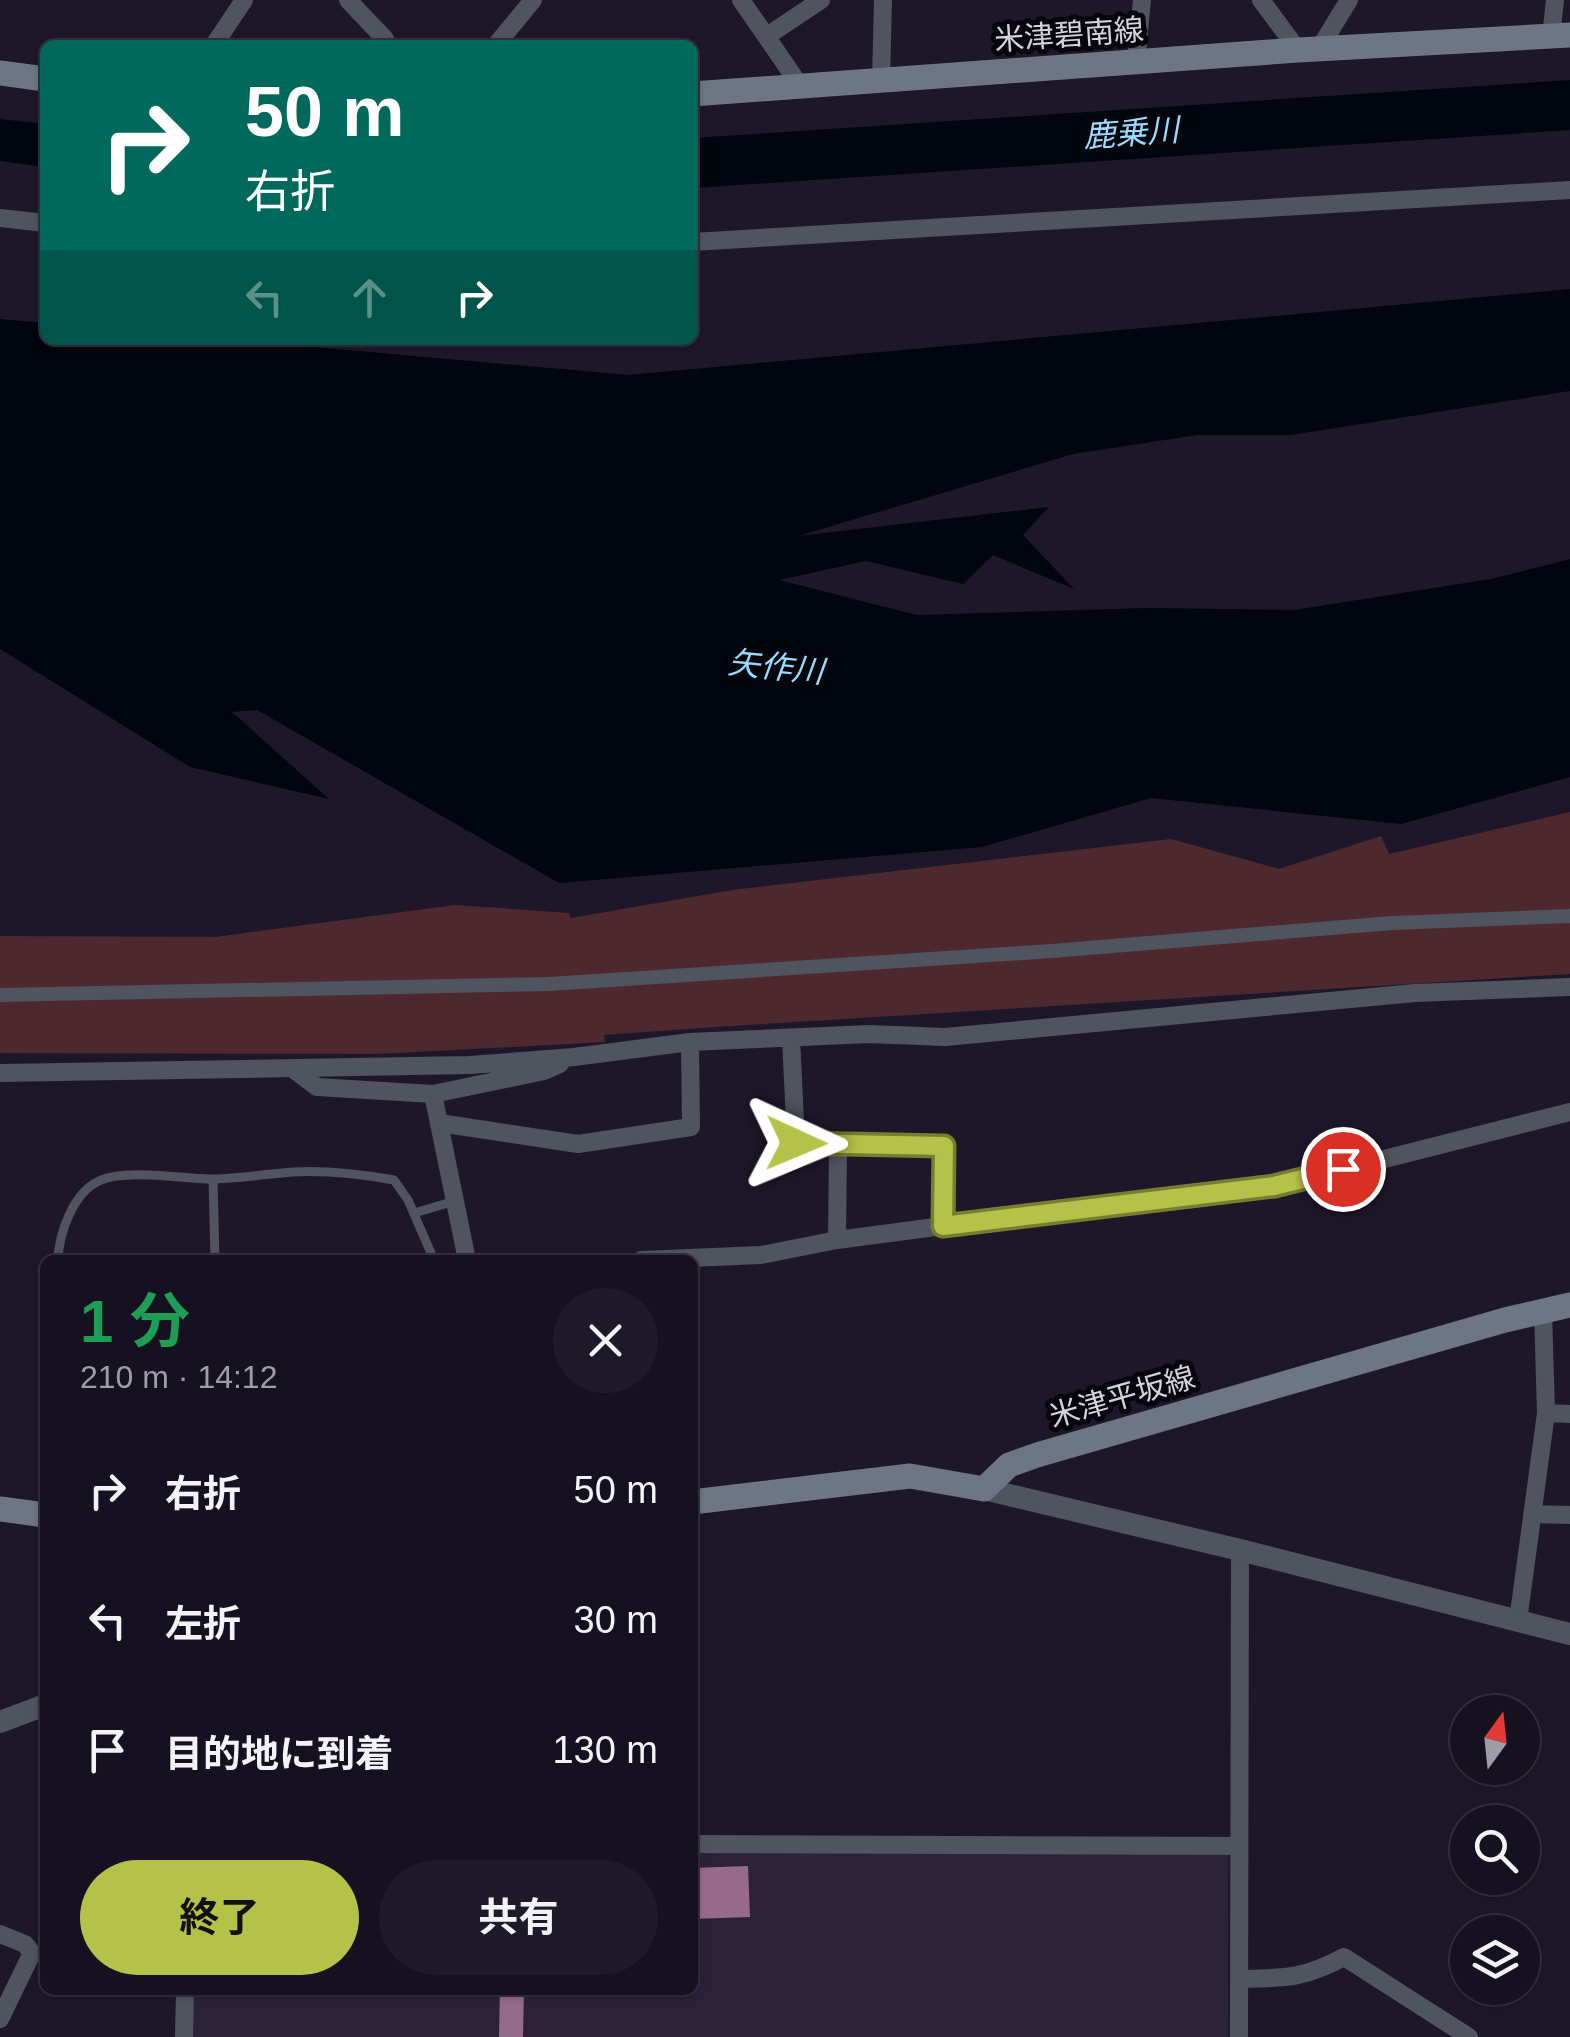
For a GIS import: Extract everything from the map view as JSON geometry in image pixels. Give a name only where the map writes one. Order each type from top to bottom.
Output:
[{"type":"main road","name":"米津碧南線","points":[[698,94],[1560,36]]},
{"type":"main road","points":[[0,73],[40,78]]},
{"type":"main road","name":"米津平坂線","points":[[984,1490],[1009,1464],[1570,1305]]},
{"type":"main road","points":[[698,1501],[910,1476],[984,1490]]},
{"type":"main road","points":[[0,1509],[40,1514]]},
{"type":"street","points":[[217,40],[244,0]]},
{"type":"street","points":[[348,0],[384,39]]},
{"type":"street","points":[[500,40],[534,0]]},
{"type":"street","points":[[741,0],[800,87]]},
{"type":"street","points":[[767,36],[821,0]]},
{"type":"street","points":[[881,81],[883,0]]},
{"type":"street","points":[[1136,62],[1142,0]]},
{"type":"street","points":[[1261,0],[1309,50],[1350,0]]},
{"type":"street","points":[[1555,0],[1560,36]]},
{"type":"street","points":[[698,242],[1570,190]]},
{"type":"street","points":[[0,218],[40,222]]},
{"type":"street","points":[[0,995],[550,984],[1052,951],[1392,923],[1570,916]]},
{"type":"street","points":[[0,1073],[470,1065],[690,1042],[870,1034],[945,1036],[1415,993],[1570,987]]},
{"type":"street","points":[[791,1038],[796,1143],[944,1146],[943,1226]]},
{"type":"street","points":[[439,1123],[578,1144],[691,1127],[690,1042]]},
{"type":"street","points":[[293,1069],[317,1087],[433,1094],[544,1071],[574,1057]]},
{"type":"street","points":[[433,1094],[466,1255]]},
{"type":"street","points":[[698,1258],[762,1255],[837,1240],[1274,1186],[1570,1112]]},
{"type":"street","points":[[837,1240],[838,1144]]},
{"type":"street","points":[[1518,1621],[1546,1413],[1543,1311]]},
{"type":"street","points":[[1546,1413],[1570,1414]]},
{"type":"street","points":[[984,1490],[1570,1634]]},
{"type":"street","points":[[1532,1514],[1570,1516]]},
{"type":"street","points":[[1240,1550],[1240,2036]]},
{"type":"street","points":[[0,1722],[40,1707]]},
{"type":"street","points":[[698,1844],[1239,1846]]},
{"type":"street","points":[[0,1934],[25,1944],[32,1953],[0,2019]]},
{"type":"street","points":[[1239,1979],[1295,1978],[1344,1957],[1469,2037]]},
{"type":"street","points":[[184,2037],[185,1995]]},
{"type":"lane","points":[[58,1255],[79,1195],[102,1179],[212,1179],[297,1172],[352,1172],[394,1180],[432,1255]]},
{"type":"lane","points":[[212,1179],[215,1255]]},
{"type":"lane","points":[[414,1213],[455,1200]]},
{"type":"shaded area","points":[[1570,812],[1570,974],[715,1027],[604,1035],[605,1042],[379,1054],[0,1053],[0,936],[215,937],[455,905],[569,913],[571,918],[732,890],[1171,839],[1279,869],[1381,836],[1389,854]]},
{"type":"shaded area","points":[[698,1851],[1228,1853],[1228,2037],[190,2037],[191,1995],[698,1995]]},
{"type":"water","name":"鹿乗川","points":[[1570,80],[1570,130],[698,188],[698,138]]},
{"type":"water","points":[[0,119],[40,123],[40,166],[0,161]]},
{"type":"water","name":"矢作川","points":[[1570,289],[1570,391],[1291,435],[1197,435],[1073,454],[798,536],[1049,507],[1023,535],[1074,589],[993,555],[963,584],[866,561],[779,580],[917,615],[1148,608],[1294,610],[1491,579],[1570,559],[1570,777],[1401,824],[1151,798],[982,847],[559,883],[257,710],[232,712],[329,799],[190,767],[0,649],[0,319],[40,323],[40,345],[290,345],[628,375]]},
{"type":"building","points":[[748,1866],[750,1917],[698,1919],[698,1868]]},
{"type":"building","points":[[500,1995],[524,1995],[523,2037],[499,2037]]},
{"type":"route","points":[[796,1143],[944,1146],[943,1226],[1274,1186],[1343,1169]]}]
